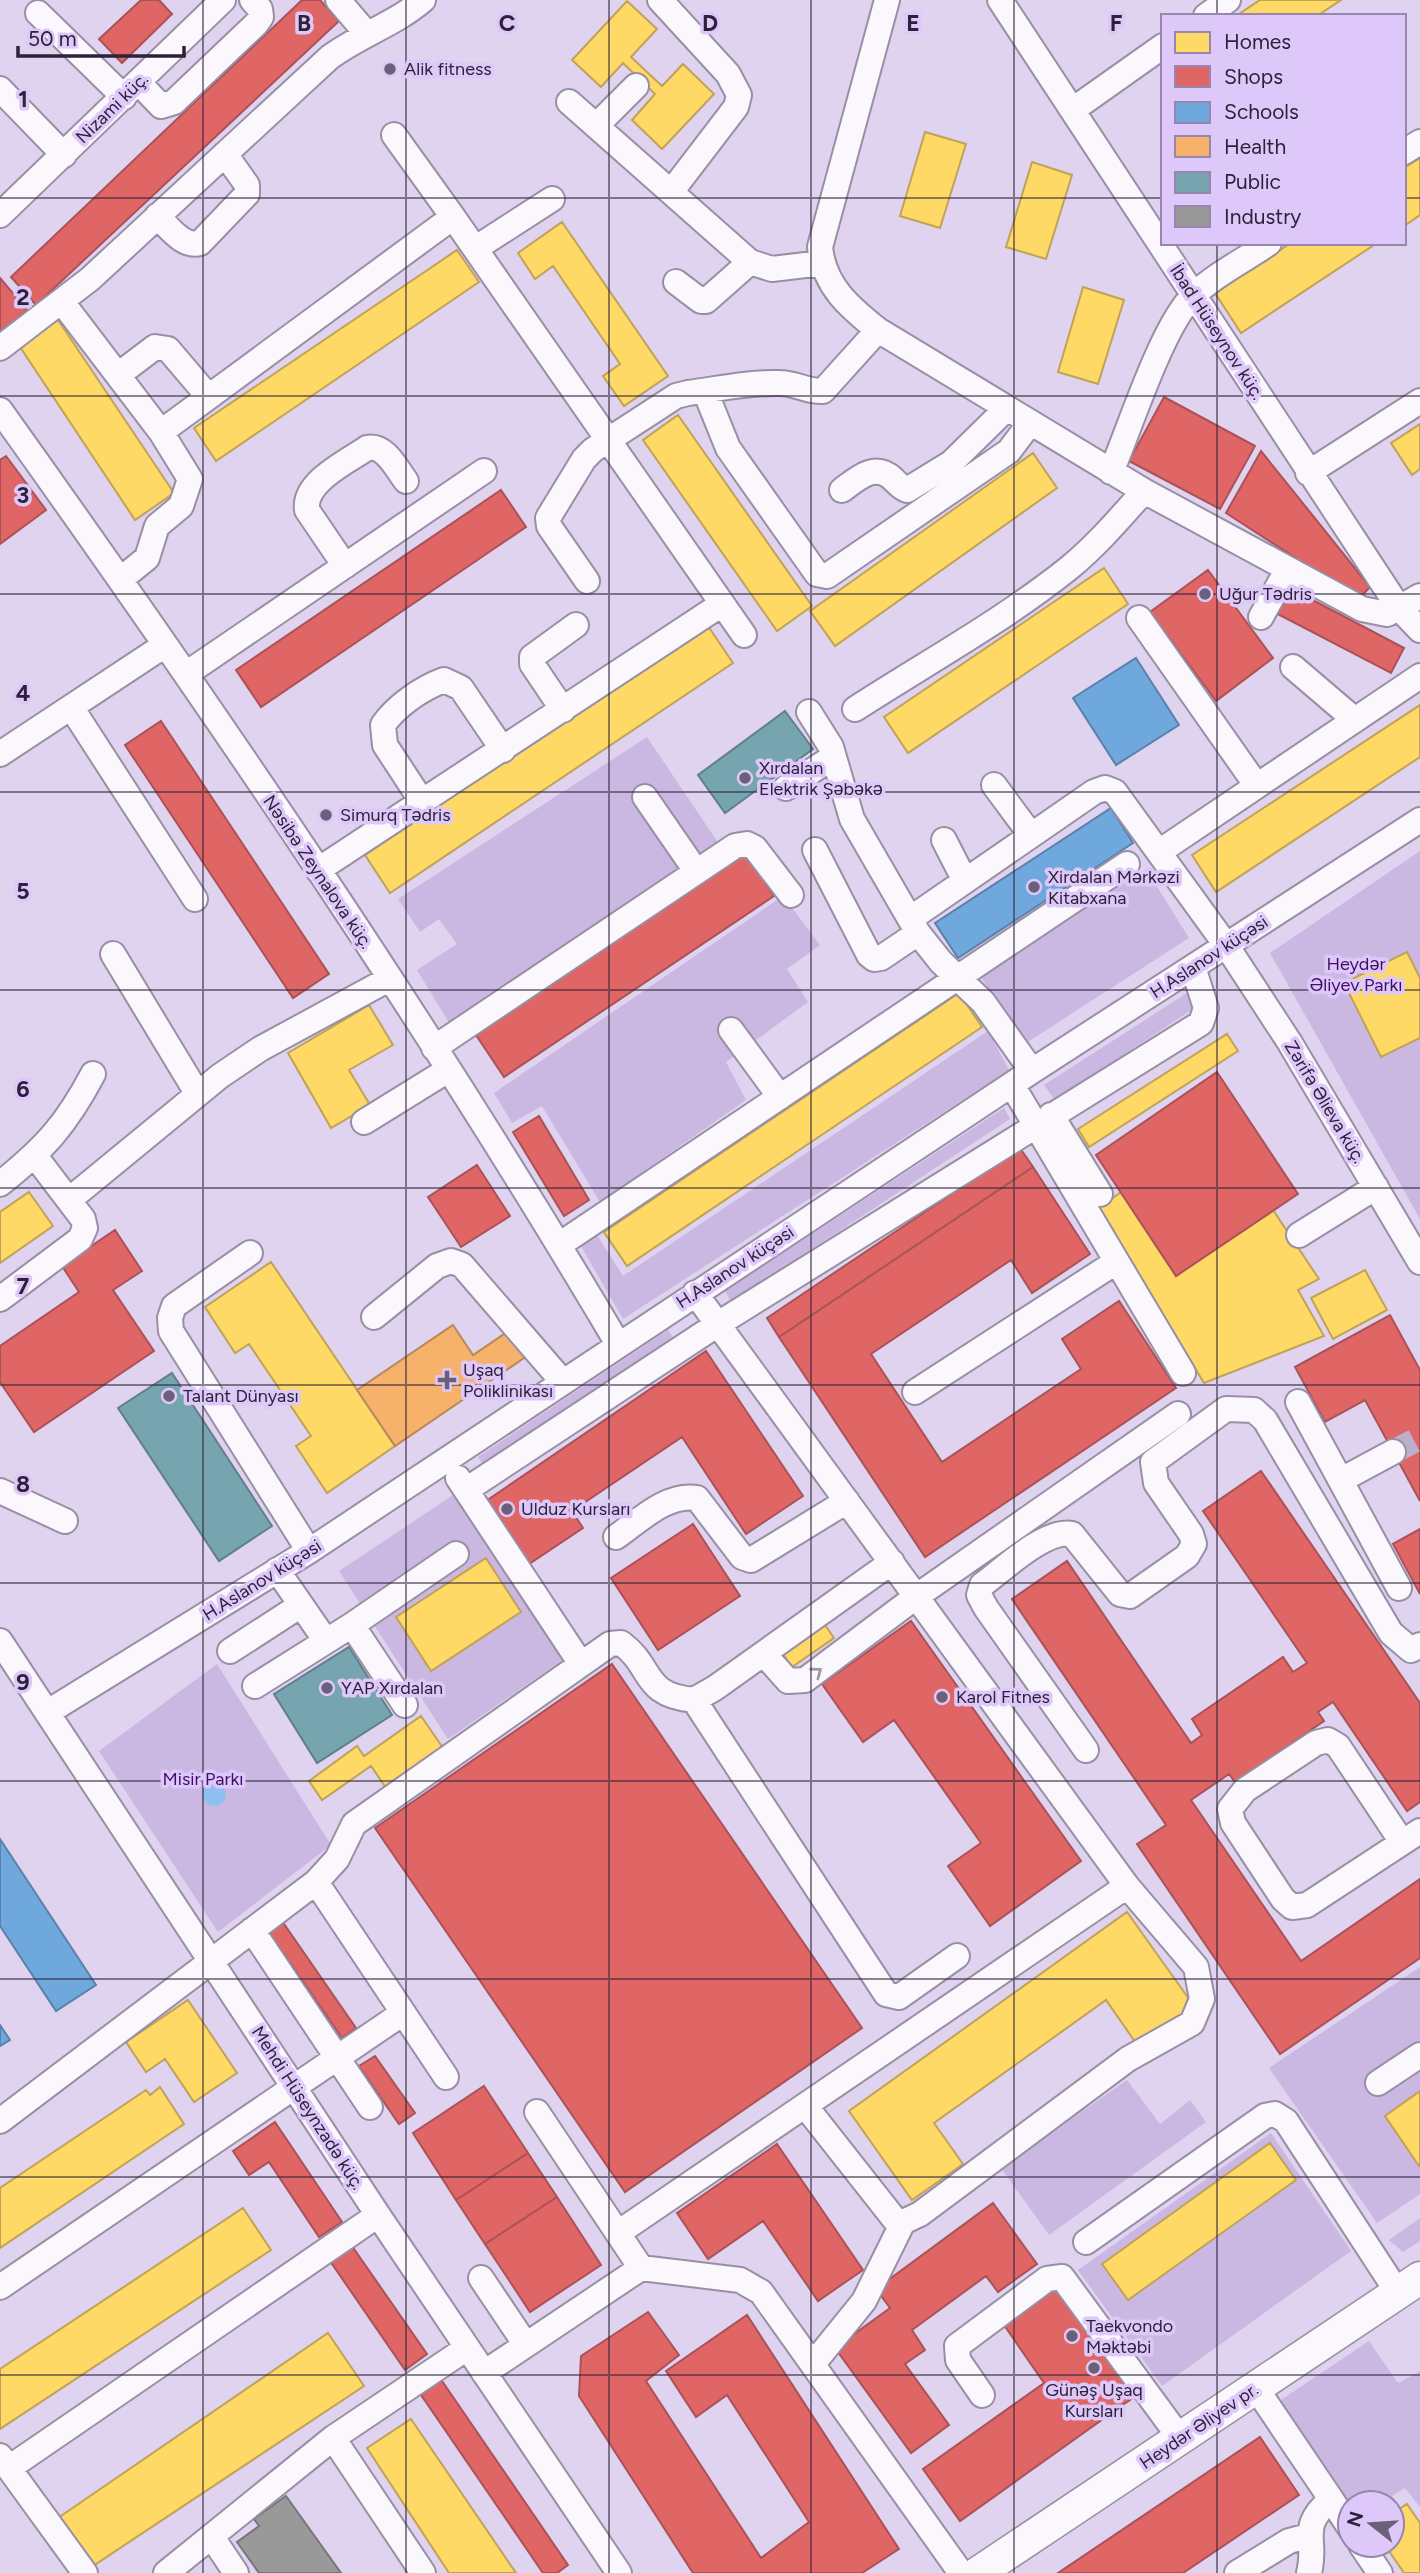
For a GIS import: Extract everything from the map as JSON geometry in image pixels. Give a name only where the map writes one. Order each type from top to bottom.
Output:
[{"type":"main road","name":"Heydər Əliyev pr.","points":[[978,2573],[1409,2286]]},
{"type":"street","points":[[38,13],[131,89],[161,106],[174,102],[256,24],[261,17],[260,9],[252,0]]},
{"type":"street","points":[[338,0],[367,33]]},
{"type":"street","points":[[0,348],[62,302],[330,57],[367,33],[404,16],[423,0]]},
{"type":"street","points":[[660,0],[728,74],[739,95],[736,107],[671,192]]},
{"type":"street","points":[[887,0],[824,226],[822,263],[841,298],[878,330],[1030,424],[1287,570],[1375,613],[1387,614],[1410,602]]},
{"type":"street","name":"İbad Hüseynov küç.","points":[[1000,0],[1161,244]]},
{"type":"street","name":"Nizami küç.","points":[[3,206],[64,155],[213,4]]},
{"type":"street","points":[[1074,109],[1161,47]]},
{"type":"street","points":[[596,126],[636,86]]},
{"type":"street","points":[[0,89],[64,155]]},
{"type":"street","points":[[569,102],[750,262],[772,269],[822,263]]},
{"type":"street","points":[[394,135],[476,248],[744,635]]},
{"type":"street","points":[[157,216],[185,242],[193,245],[200,243],[247,194],[247,185],[225,154]]},
{"type":"street","points":[[476,248],[552,199]]},
{"type":"street","points":[[161,432],[453,217]]},
{"type":"street","name":"İbad Hüseynov küç.","points":[[1162,245],[1308,473],[1410,602],[1420,630]]},
{"type":"street","points":[[1111,472],[1169,332],[1194,295],[1266,245]]},
{"type":"street","points":[[676,282],[701,301],[706,300],[750,262]]},
{"type":"street","points":[[62,302],[161,432],[190,480],[187,496],[181,506],[157,526],[146,558],[121,579]]},
{"type":"street","points":[[587,581],[550,526],[548,518],[584,458],[609,438],[676,396],[772,383],[822,391],[878,330]]},
{"type":"street","points":[[118,375],[155,347],[161,346],[169,349],[208,396]]},
{"type":"street","points":[[705,390],[728,447],[817,573],[827,576],[1009,451],[1030,424]]},
{"type":"street","points":[[1308,473],[1420,401]]},
{"type":"street","points":[[842,490],[867,472],[884,471],[900,488],[907,490],[951,463],[1006,409]]},
{"type":"street","name":"Nəsibə Zeynalova küç.","points":[[0,410],[121,579],[318,870],[559,1245],[618,1344]]},
{"type":"street","points":[[345,566],[307,510],[306,502],[313,487],[367,448],[374,446],[382,450],[406,481]]},
{"type":"street","points":[[186,674],[484,471]]},
{"type":"street","points":[[855,709],[1059,575],[1098,542],[1144,491]]},
{"type":"street","points":[[1261,617],[1287,570]]},
{"type":"street","points":[[318,870],[722,604]]},
{"type":"street","points":[[1139,618],[1257,786]]},
{"type":"street","points":[[563,710],[532,664],[532,657],[576,625]]},
{"type":"street","points":[[0,754],[165,645]]},
{"type":"street","points":[[1293,667],[1355,720]]},
{"type":"street","points":[[1159,852],[1420,676]]},
{"type":"street","points":[[423,803],[385,746],[383,724],[390,714],[435,683],[444,680],[461,688],[503,750]]},
{"type":"street","points":[[71,708],[195,899]]},
{"type":"street","points":[[809,712],[824,732],[852,819],[914,926],[941,962],[983,1002],[1116,1262],[1183,1373]]},
{"type":"street","points":[[786,788],[833,757]]},
{"type":"street","points":[[815,850],[869,955],[874,959],[881,958],[965,881],[1031,835],[994,785]]},
{"type":"street","name":"Zərifə Əlieva küç.","points":[[1031,835],[1094,792],[1105,788],[1115,792],[1226,945],[1308,1072],[1420,1262]]},
{"type":"street","points":[[645,797],[696,871]]},
{"type":"street","name":"H.Aslanov küçəsi","points":[[48,1712],[309,1551],[695,1293],[1420,820]]},
{"type":"street","points":[[944,840],[965,881]]},
{"type":"street","points":[[434,1048],[735,846],[747,844],[755,848],[790,895]]},
{"type":"street","points":[[559,1245],[1127,864]]},
{"type":"street","points":[[113,954],[197,1093]]},
{"type":"street","points":[[466,1490],[718,1324],[1201,1023],[1206,1009],[1193,967]]},
{"type":"street","points":[[69,1200],[197,1093],[260,1049],[389,979]]},
{"type":"street","points":[[731,1030],[780,1097]]},
{"type":"street","points":[[364,1122],[448,1070]]},
{"type":"street","points":[[1,1180],[35,1157],[77,1104],[93,1074]]},
{"type":"street","points":[[1043,1119],[1100,1194]]},
{"type":"street","points":[[0,1300],[80,1239],[85,1228],[83,1219],[35,1157]]},
{"type":"street","points":[[1299,1235],[1376,1187]]},
{"type":"street","points":[[250,1252],[174,1307],[170,1318],[171,1331],[309,1551]]},
{"type":"street","points":[[374,1317],[437,1266],[451,1261],[462,1265],[563,1382]]},
{"type":"street","points":[[915,1392],[1116,1262]]},
{"type":"street","points":[[695,1293],[1128,1886],[1196,1967],[1202,1999],[1192,2023],[1128,2059],[920,2214],[903,2222],[864,2301],[813,2364]]},
{"type":"street","points":[[1298,1402],[1399,1588]]},
{"type":"street","points":[[1086,1750],[986,1608],[979,1595],[982,1585],[1048,1536],[1062,1532],[1072,1534],[1120,1594],[1130,1596],[1187,1556],[1194,1544],[1191,1534],[1156,1483],[1153,1462],[1226,1409],[1254,1410],[1265,1420],[1391,1633],[1411,1650],[1420,1645]]},
{"type":"street","points":[[764,1654],[788,1681],[805,1680],[917,1596],[1178,1414]]},
{"type":"street","points":[[1341,1480],[1393,1452]]},
{"type":"street","points":[[446,1460],[581,1664]]},
{"type":"street","points":[[0,1491],[65,1521]]},
{"type":"street","points":[[616,1537],[668,1501],[685,1496],[697,1498],[742,1557],[751,1560],[847,1501]]},
{"type":"street","points":[[255,1686],[352,1625],[456,1554]]},
{"type":"street","points":[[694,1700],[764,1654],[892,1562]]},
{"type":"street","points":[[277,1570],[326,1641]]},
{"type":"street","points":[[230,1651],[301,1605]]},
{"type":"street","points":[[352,1625],[405,1706]]},
{"type":"street","name":"Mehdi Hüseynzadə küç.","points":[[0,1641],[378,2215],[619,2573]]},
{"type":"street","points":[[0,2121],[316,1882],[337,1859],[355,1824],[610,1644],[621,1643],[631,1650],[649,1680],[662,1693],[694,1700],[886,1994],[899,1997],[957,1956]]},
{"type":"street","points":[[1328,1740],[1338,1746],[1411,1837],[1307,1905],[1292,1907],[1283,1899],[1233,1823],[1230,1809],[1245,1790],[1316,1743],[1328,1740]]},
{"type":"street","points":[[316,1882],[446,2077]]},
{"type":"street","points":[[618,2233],[1128,1886]]},
{"type":"street","points":[[252,1930],[370,2107]]},
{"type":"street","points":[[0,2287],[403,2014]]},
{"type":"street","points":[[1378,2083],[1420,2055]]},
{"type":"street","points":[[806,2107],[895,2220],[903,2222]]},
{"type":"street","points":[[537,2112],[641,2268]]},
{"type":"street","points":[[1086,2242],[1265,2116],[1275,2114],[1286,2122],[1409,2286]]},
{"type":"street","points":[[85,2573],[5,2461],[378,2215]]},
{"type":"street","points":[[484,2373],[641,2268],[740,2280],[761,2292],[961,2573]]},
{"type":"street","points":[[982,2395],[957,2360],[957,2346],[1048,2279],[1062,2277],[1180,2438]]},
{"type":"street","points":[[481,2278],[526,2345]]},
{"type":"street","points":[[166,2573],[333,2438],[467,2348]]},
{"type":"street","points":[[1255,2388],[1336,2507]]},
{"type":"street","points":[[333,2438],[423,2573]]},
{"type":"street","points":[[1309,2573],[1308,2536],[1316,2512],[1331,2499]]},
{"type":"street","points":[[1237,2573],[1289,2542],[1308,2536]]},
{"type":"street","points":[[212,2537],[236,2573]]},
{"type":"green space","points":[[647,737],[719,844],[451,1026],[417,970],[457,944],[439,919],[420,932],[398,899]]},
{"type":"green space","name":"Heydər Əliyev Parkı","points":[[1420,851],[1420,1219],[1270,953]]},
{"type":"green space","points":[[1146,869],[1189,938],[1026,1043],[980,976]]},
{"type":"green space","points":[[783,896],[820,945],[787,969],[808,1002],[726,1062],[746,1100],[600,1202],[542,1106],[512,1123],[494,1093]]},
{"type":"green space","points":[[1187,993],[1193,1009],[1055,1100],[1044,1085]]},
{"type":"green space","points":[[988,1031],[1009,1070],[623,1319],[581,1246],[597,1235],[623,1276]]},
{"type":"green space","points":[[1004,1108],[1010,1119],[731,1302],[725,1291]]},
{"type":"green space","points":[[668,1330],[674,1339],[484,1466],[478,1457]]},
{"type":"green space","points":[[456,1493],[565,1658],[448,1739],[339,1571]]},
{"type":"green space","name":"Misir Parkı","points":[[217,1664],[331,1845],[218,1932],[99,1751]]},
{"type":"green space","points":[[1420,1967],[1420,2194],[1377,2223],[1269,2068]]},
{"type":"green space","points":[[1127,2080],[1160,2124],[1190,2100],[1206,2122],[1049,2235],[1001,2168]]},
{"type":"green space","points":[[1271,2133],[1351,2251],[1162,2386],[1078,2270]]},
{"type":"green space","points":[[1420,2218],[1420,2241],[1403,2252],[1389,2240]]},
{"type":"green space","points":[[1369,2341],[1398,2383],[1420,2371],[1420,2507],[1405,2488],[1338,2489],[1278,2402]]},
{"type":"water","points":[[214,1782],[222,1786],[226,1794],[222,1802],[214,1806],[206,1802],[202,1794],[206,1786]]},
{"type":"building: Homes","points":[[1260,0],[1341,0],[1320,14],[1239,14]]},
{"type":"building: Homes","points":[[627,1],[657,29],[631,57],[662,86],[683,64],[714,94],[662,149],[632,120],[655,94],[623,63],[601,87],[572,60]]},
{"type":"building: Homes","points":[[925,132],[966,144],[940,228],[900,216]]},
{"type":"building: Homes","points":[[1420,158],[1420,215],[1406,225],[1406,167]]},
{"type":"building: Homes","points":[[1032,162],[1072,175],[1046,259],[1006,247]]},
{"type":"building: Homes","points":[[562,222],[668,376],[624,406],[603,376],[620,364],[553,266],[535,279],[518,253]]},
{"type":"building: Homes","points":[[1288,245],[1374,245],[1241,333],[1215,293]]},
{"type":"building: Homes","points":[[457,250],[479,282],[216,461],[194,428]]},
{"type":"building: Homes","points":[[1083,287],[1124,300],[1098,384],[1058,372]]},
{"type":"building: Homes","points":[[58,320],[174,493],[135,520],[20,347]]},
{"type":"building: Homes","points":[[678,415],[812,606],[777,631],[643,440]]},
{"type":"building: Homes","points":[[1420,424],[1420,469],[1412,475],[1391,443]]},
{"type":"building: Homes","points":[[1033,453],[1057,488],[835,646],[810,611]]},
{"type":"building: Homes","points":[[1104,568],[1128,604],[908,753],[884,717]]},
{"type":"building: Homes","points":[[708,626],[733,663],[390,893],[365,855]]},
{"type":"building: Homes","points":[[1420,705],[1420,757],[1216,892],[1192,855]]},
{"type":"building: Homes","points":[[1407,952],[1420,978],[1420,1038],[1381,1057],[1344,983]]},
{"type":"building: Homes","points":[[959,993],[982,1027],[627,1266],[604,1232]]},
{"type":"building: Homes","points":[[369,1005],[393,1045],[349,1070],[370,1105],[331,1128],[288,1053]]},
{"type":"building: Homes","points":[[1227,1034],[1238,1051],[1089,1147],[1078,1129]]},
{"type":"building: Homes","points":[[29,1192],[53,1226],[0,1263],[0,1212]]},
{"type":"building: Homes","points":[[1121,1192],[1176,1276],[1273,1210],[1319,1279],[1298,1290],[1324,1336],[1204,1383],[1099,1208]]},
{"type":"building: Homes","points":[[271,1262],[395,1446],[327,1493],[296,1446],[311,1436],[249,1344],[235,1353],[205,1307]]},
{"type":"building: Homes","points":[[1365,1270],[1387,1310],[1333,1339],[1311,1298]]},
{"type":"building: Homes","points":[[486,1558],[521,1612],[431,1671],[396,1617]]},
{"type":"building: Homes","points":[[825,1625],[834,1638],[792,1667],[783,1654]]},
{"type":"building: Homes","points":[[421,1716],[443,1748],[386,1788],[371,1766],[322,1800],[309,1781],[357,1746],[364,1756]]},
{"type":"building: Homes","points":[[1127,1912],[1194,2006],[1138,2046],[1106,2000],[934,2123],[963,2164],[912,2200],[849,2111]]},
{"type":"building: Homes","points":[[188,2000],[237,2073],[194,2102],[165,2059],[146,2072],[126,2042]]},
{"type":"building: Homes","points":[[160,2087],[184,2124],[0,2248],[0,2188],[146,2090],[150,2095]]},
{"type":"building: Homes","points":[[1420,2091],[1420,2165],[1419,2166],[1385,2116]]},
{"type":"building: Homes","points":[[1270,2143],[1296,2180],[1128,2300],[1102,2264]]},
{"type":"building: Homes","points":[[243,2208],[271,2250],[0,2429],[0,2369]]},
{"type":"building: Homes","points":[[328,2333],[364,2386],[90,2568],[58,2518]]},
{"type":"building: Homes","points":[[411,2419],[516,2573],[449,2573],[367,2448]]},
{"type":"building: Homes","points":[[1406,2505],[1420,2523],[1420,2573],[1404,2573],[1394,2559],[1406,2559]]},
{"type":"building: Shops","points":[[141,0],[159,0],[172,14],[122,63],[99,39]]},
{"type":"building: Shops","points":[[302,0],[320,0],[339,21],[36,305],[11,277]]},
{"type":"building: Shops","points":[[0,278],[27,310],[0,334]]},
{"type":"building: Shops","points":[[1164,397],[1255,446],[1220,509],[1129,461]]},
{"type":"building: Shops","points":[[1261,451],[1370,587],[1359,599],[1226,513]]},
{"type":"building: Shops","points":[[6,456],[46,510],[0,544],[0,460]]},
{"type":"building: Shops","points":[[501,490],[526,527],[261,707],[236,670]]},
{"type":"building: Shops","points":[[1208,570],[1273,658],[1216,701],[1150,612]]},
{"type":"building: Shops","points":[[1286,586],[1404,648],[1391,673],[1272,611]]},
{"type":"building: Shops","points":[[161,721],[329,974],[293,998],[125,745]]},
{"type":"building: Shops","points":[[746,853],[774,896],[504,1077],[476,1035]]},
{"type":"building: Shops","points":[[1217,1072],[1298,1194],[1176,1276],[1096,1155]]},
{"type":"building: Shops","points":[[539,1116],[589,1200],[564,1216],[513,1132]]},
{"type":"building: Shops","points":[[1020,1148],[1033,1167],[779,1337],[767,1318]]},
{"type":"building: Shops","points":[[477,1165],[510,1216],[461,1247],[428,1197]]},
{"type":"building: Shops","points":[[1033,1167],[1090,1254],[1032,1293],[1011,1260],[871,1354],[942,1462],[1081,1369],[1062,1339],[1119,1301],[1176,1388],[925,1557],[779,1337]]},
{"type":"building: Shops","points":[[115,1230],[142,1271],[113,1290],[154,1351],[34,1432],[0,1382],[0,1346],[79,1292],[62,1266]]},
{"type":"building: Shops","points":[[1390,1315],[1420,1370],[1420,1501],[1365,1400],[1325,1422],[1295,1367]]},
{"type":"building: Shops","points":[[706,1351],[803,1496],[746,1534],[682,1437],[572,1511],[583,1528],[529,1564],[486,1501]]},
{"type":"building: Shops","points":[[1261,1471],[1420,1703],[1420,1802],[1407,1811],[1333,1702],[1318,1712],[1324,1721],[1235,1782],[1229,1774],[1191,1800],[1301,1961],[1420,1879],[1420,1958],[1280,2054],[1137,1844],[1166,1825],[1012,1599],[1067,1561],[1191,1743],[1202,1735],[1192,1719],[1283,1657],[1293,1672],[1307,1663],[1203,1511]]},
{"type":"building: Shops","points":[[693,1524],[740,1596],[658,1650],[611,1578]]},
{"type":"building: Shops","points":[[1420,1529],[1420,1594],[1393,1544]]},
{"type":"building: Shops","points":[[911,1621],[1081,1861],[990,1926],[948,1866],[981,1843],[894,1720],[863,1742],[822,1684]]},
{"type":"building: Shops","points":[[612,1664],[862,2028],[625,2192],[375,1828]]},
{"type":"building: Shops","points":[[282,1921],[356,2028],[342,2038],[268,1931]]},
{"type":"building: Shops","points":[[375,2056],[415,2113],[399,2124],[359,2066]]},
{"type":"building: Shops","points":[[484,2086],[528,2153],[456,2200],[413,2133]]},
{"type":"building: Shops","points":[[275,2122],[342,2222],[319,2237],[269,2162],[249,2175],[233,2151]]},
{"type":"building: Shops","points":[[777,2144],[863,2270],[818,2301],[763,2221],[708,2259],[677,2213]]},
{"type":"building: Shops","points":[[528,2153],[557,2197],[485,2244],[456,2200]]},
{"type":"building: Shops","points":[[557,2197],[601,2265],[530,2312],[485,2244]]},
{"type":"building: Shops","points":[[993,2203],[1037,2264],[998,2292],[986,2276],[912,2330],[925,2350],[905,2364],[949,2425],[911,2453],[835,2348],[890,2308],[876,2289]]},
{"type":"building: Shops","points":[[352,2246],[427,2354],[405,2370],[330,2261]]},
{"type":"building: Shops","points":[[1056,2288],[1134,2397],[960,2521],[923,2469],[1044,2383],[1004,2325]]},
{"type":"building: Shops","points":[[648,2312],[679,2355],[646,2381],[761,2558],[809,2522],[727,2395],[696,2417],[666,2371],[747,2315],[899,2549],[862,2573],[693,2573],[579,2396],[581,2356]]},
{"type":"building: Shops","points":[[440,2378],[568,2565],[557,2573],[543,2573],[419,2392]]},
{"type":"building: Shops","points":[[1260,2437],[1299,2495],[1183,2573],[1058,2573]]},
{"type":"building: Schools","points":[[1136,658],[1179,725],[1116,765],[1073,698]]},
{"type":"building: Schools","points":[[1111,808],[1133,843],[958,958],[935,923]]},
{"type":"building: Schools","points":[[0,1839],[96,1985],[56,2011],[0,1926]]},
{"type":"building: Schools","points":[[0,2025],[10,2040],[0,2046]]},
{"type":"building: Health","points":[[453,1325],[473,1355],[510,1330],[527,1356],[395,1446],[357,1390]]},
{"type":"building: Public","points":[[785,711],[813,749],[725,813],[698,775]]},
{"type":"building: Public","points":[[172,1373],[272,1526],[219,1561],[118,1408]]},
{"type":"building: Public","points":[[349,1647],[392,1715],[317,1763],[274,1694]]},
{"type":"building: Industry","points":[[286,2496],[341,2573],[259,2573],[237,2542],[259,2526],[254,2519]]},
{"type":"tunnel","points":[[1393,1452],[1420,1438]]},
{"type":"place","name":"Alik fitness","points":[[390,69]]},
{"type":"place","name":"Uğur Tədris","points":[[1205,594]]},
{"type":"place","name":"Xırdalan Elektrik Şəbəkə","points":[[745,778]]},
{"type":"place","name":"Simurq Tədris","points":[[326,815]]},
{"type":"place","name":"Xirdalan Mərkəzi Kitabxana","points":[[1034,887]]},
{"type":"place","name":"Uşaq Poliklinikası","points":[[447,1380]]},
{"type":"place","name":"Talant Dünyası","points":[[169,1396]]},
{"type":"place","name":"Ulduz Kursları","points":[[507,1509]]},
{"type":"place","name":"YAP Xırdalan","points":[[327,1688]]},
{"type":"place","name":"Karol Fitnes","points":[[942,1697]]},
{"type":"place","name":"Taekvondo Məktəbi","points":[[1072,2336]]},
{"type":"place","name":"Günəş Uşaq Kursları","points":[[1094,2368]]}]
